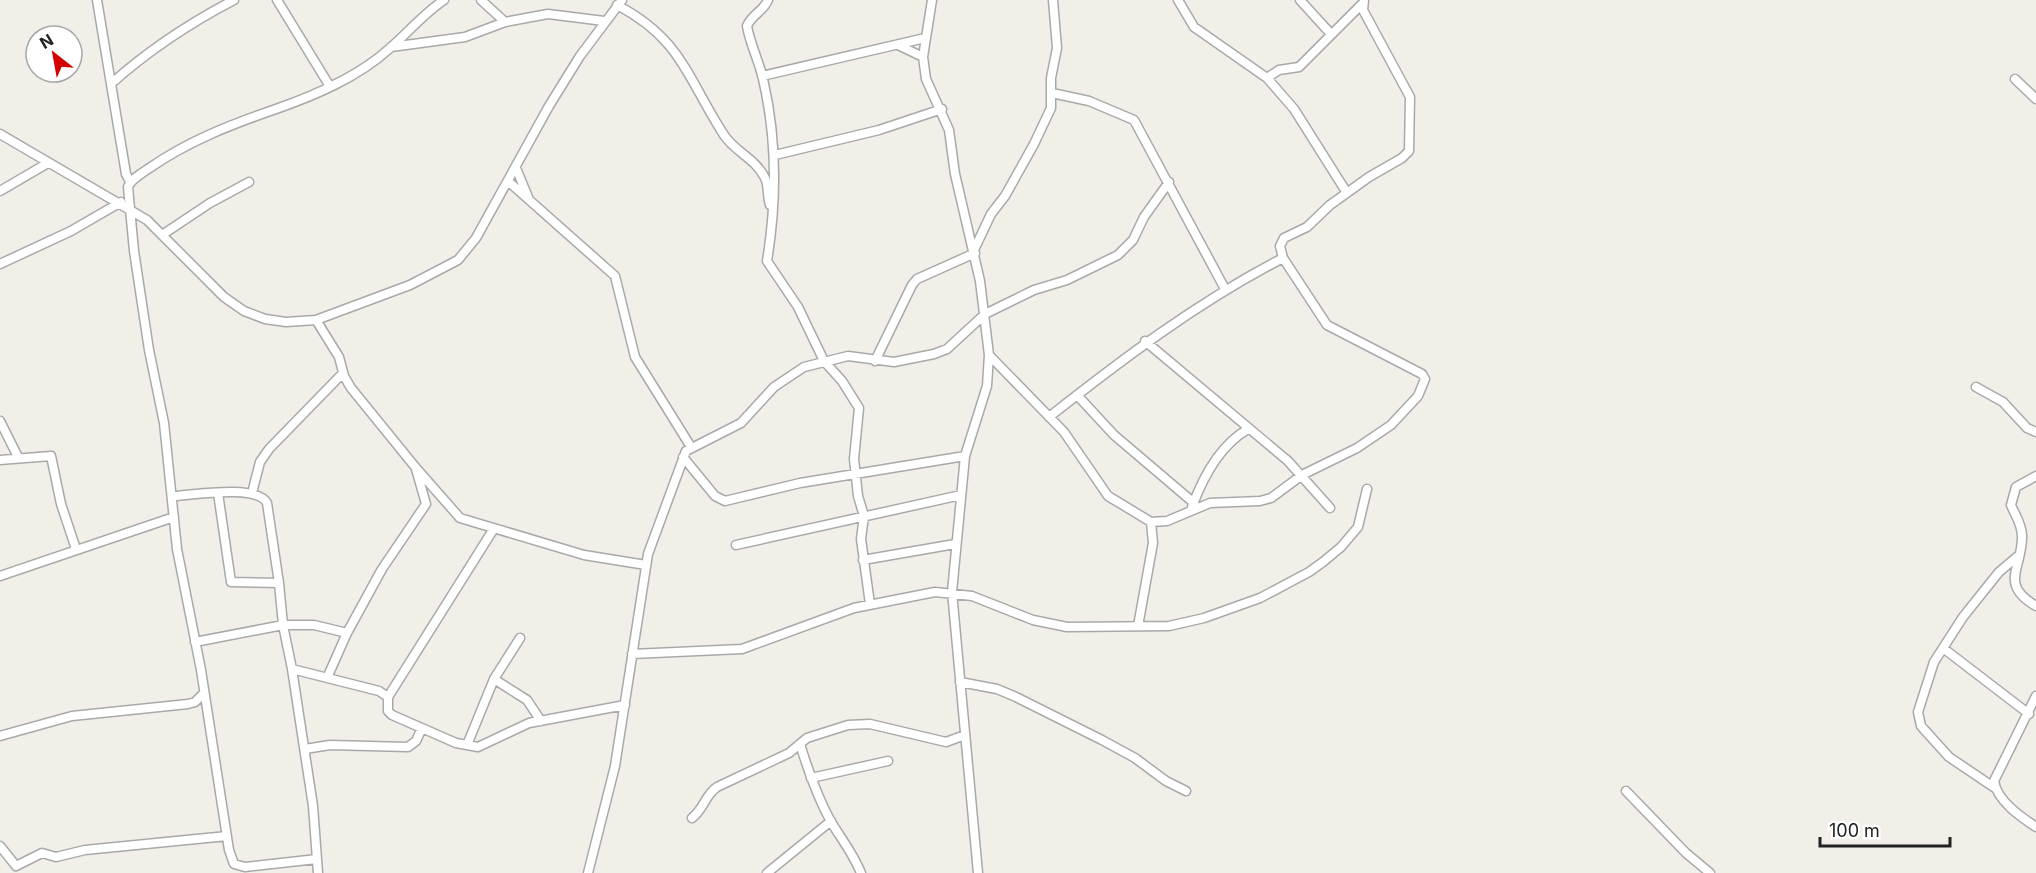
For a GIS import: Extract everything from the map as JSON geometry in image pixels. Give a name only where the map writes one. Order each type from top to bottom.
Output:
[{"type":"street","points":[[97,0],[126,174],[130,182],[136,262],[149,350],[164,423],[181,577],[195,642],[232,860],[237,866],[317,859]]},
{"type":"street","points":[[278,0],[329,85]]},
{"type":"street","points":[[481,0],[505,22]]},
{"type":"street","points":[[768,0],[762,11],[754,16],[747,26],[762,76],[772,123],[775,155],[772,236],[766,261],[798,307],[824,361],[842,381],[859,408],[854,445],[855,473],[864,516],[863,560],[870,604]]},
{"type":"street","points":[[932,0],[923,57],[926,79],[950,130],[955,174],[974,251],[985,314],[989,355],[987,386],[965,456],[952,592],[978,873]]},
{"type":"street","points":[[875,361],[912,285],[925,274],[974,251],[991,214],[1005,196],[1045,124],[1051,108],[1053,93],[1051,78],[1057,40],[1053,0]]},
{"type":"street","points":[[1178,0],[1194,27],[1267,78],[1294,109],[1347,193]]},
{"type":"street","points":[[1300,0],[1330,33]]},
{"type":"street","points":[[112,82],[169,39],[231,1]]},
{"type":"street","points":[[130,182],[177,150],[210,132],[295,101],[352,76],[391,48],[411,25],[441,1]]},
{"type":"street","points":[[0,134],[131,208],[162,235],[224,297],[244,311],[265,319],[286,322],[316,320],[410,285],[458,260],[476,238],[549,106],[604,21],[619,2],[674,48],[730,143],[748,156],[765,178],[772,211]]},
{"type":"street","points":[[989,355],[1064,432],[1108,496],[1151,522],[1167,520],[1193,507],[1210,503],[1266,500],[1302,475],[1357,448],[1407,411],[1425,379],[1417,370],[1368,348],[1325,323],[1283,258],[1280,246],[1282,241],[1307,227],[1368,177],[1406,155],[1410,143],[1410,97],[1363,2],[1299,67],[1279,70],[1267,78]]},
{"type":"street","points":[[391,48],[465,37],[505,22],[548,14],[604,21]]},
{"type":"street","points":[[762,76],[925,38]]},
{"type":"street","points":[[898,45],[923,57]]},
{"type":"street","points":[[2015,79],[2036,99]]},
{"type":"street","points":[[1053,93],[1089,101],[1134,120],[1225,289]]},
{"type":"street","points":[[775,155],[879,130],[942,109]]},
{"type":"street","points":[[0,191],[48,163]]},
{"type":"street","points":[[516,168],[530,200]]},
{"type":"street","points":[[162,235],[210,203],[249,182]]},
{"type":"street","points":[[508,182],[615,276],[635,357],[691,447]]},
{"type":"street","points":[[588,873],[606,810],[653,532],[683,457],[691,447],[732,430],[784,379],[804,367],[848,356],[875,361],[901,361],[947,349],[985,314],[1034,290],[1067,280],[1123,252],[1133,240],[1143,217],[1169,182]]},
{"type":"street","points":[[0,264],[71,231],[121,202]]},
{"type":"street","points":[[1049,417],[1145,341],[1225,289],[1283,258]]},
{"type":"street","points":[[316,320],[339,357],[343,373],[351,388],[460,518],[493,530],[584,555],[646,565]]},
{"type":"street","points":[[1145,341],[1302,475],[1330,508]]},
{"type":"street","points":[[252,493],[260,462],[269,449],[343,373]]},
{"type":"street","points":[[1976,387],[2003,402],[2021,423],[2036,432]]},
{"type":"street","points":[[1077,395],[1114,435],[1193,507]]},
{"type":"street","points":[[0,421],[18,457]]},
{"type":"street","points":[[1193,507],[1198,490],[1227,444],[1248,429]]},
{"type":"street","points":[[0,460],[51,456],[61,504],[76,549]]},
{"type":"street","points":[[683,457],[715,496],[725,501],[800,483],[965,456]]},
{"type":"street","points":[[327,678],[347,633],[394,548],[426,504],[416,468]]},
{"type":"street","points":[[2036,476],[2016,487],[2011,498],[2011,505],[2022,530],[2015,585],[2018,592],[2036,606]]},
{"type":"street","points":[[632,654],[742,649],[784,632],[870,604],[935,592],[952,592],[987,600],[1050,625],[1169,626],[1224,613],[1309,572],[1341,547],[1358,527],[1367,489]]},
{"type":"street","points":[[218,493],[231,582],[279,583]]},
{"type":"street","points":[[173,496],[252,493],[261,496],[267,503],[283,625],[305,749],[318,873]]},
{"type":"street","points":[[736,545],[961,495]]},
{"type":"street","points":[[0,576],[174,517]]},
{"type":"street","points":[[1138,626],[1153,543],[1151,522]]},
{"type":"street","points":[[493,530],[388,697],[388,711],[392,715],[466,746],[483,746],[524,725],[625,705]]},
{"type":"street","points":[[863,560],[955,544]]},
{"type":"street","points":[[2018,556],[1982,591],[1934,662],[1918,712],[1921,726],[1949,757],[1995,788],[2018,814],[2036,827]]},
{"type":"street","points":[[195,642],[283,625],[314,625],[347,633]]},
{"type":"street","points":[[466,746],[494,679],[520,638]]},
{"type":"street","points":[[1943,648],[2029,714]]},
{"type":"street","points":[[292,669],[368,686],[388,697]]},
{"type":"street","points":[[494,679],[527,700],[541,721]]},
{"type":"street","points":[[960,682],[997,689],[1016,697],[1135,758],[1166,781],[1186,791]]},
{"type":"street","points":[[195,702],[203,694]]},
{"type":"street","points":[[1995,788],[1996,774],[2029,714],[2036,696]]},
{"type":"street","points":[[0,736],[72,716],[195,702],[206,707]]},
{"type":"street","points":[[692,818],[702,810],[710,791],[789,753],[807,738],[859,723],[938,741],[952,741],[965,735]]},
{"type":"street","points":[[305,749],[330,745],[408,747],[416,741],[422,728]]},
{"type":"street","points":[[800,744],[810,778],[831,821],[852,850],[861,873]]},
{"type":"street","points":[[810,778],[888,761]]},
{"type":"street","points":[[1626,791],[1686,853],[1710,873]]},
{"type":"street","points":[[767,873],[831,821]]},
{"type":"street","points":[[0,846],[16,866],[42,853],[54,858],[85,850],[227,836]]}]
